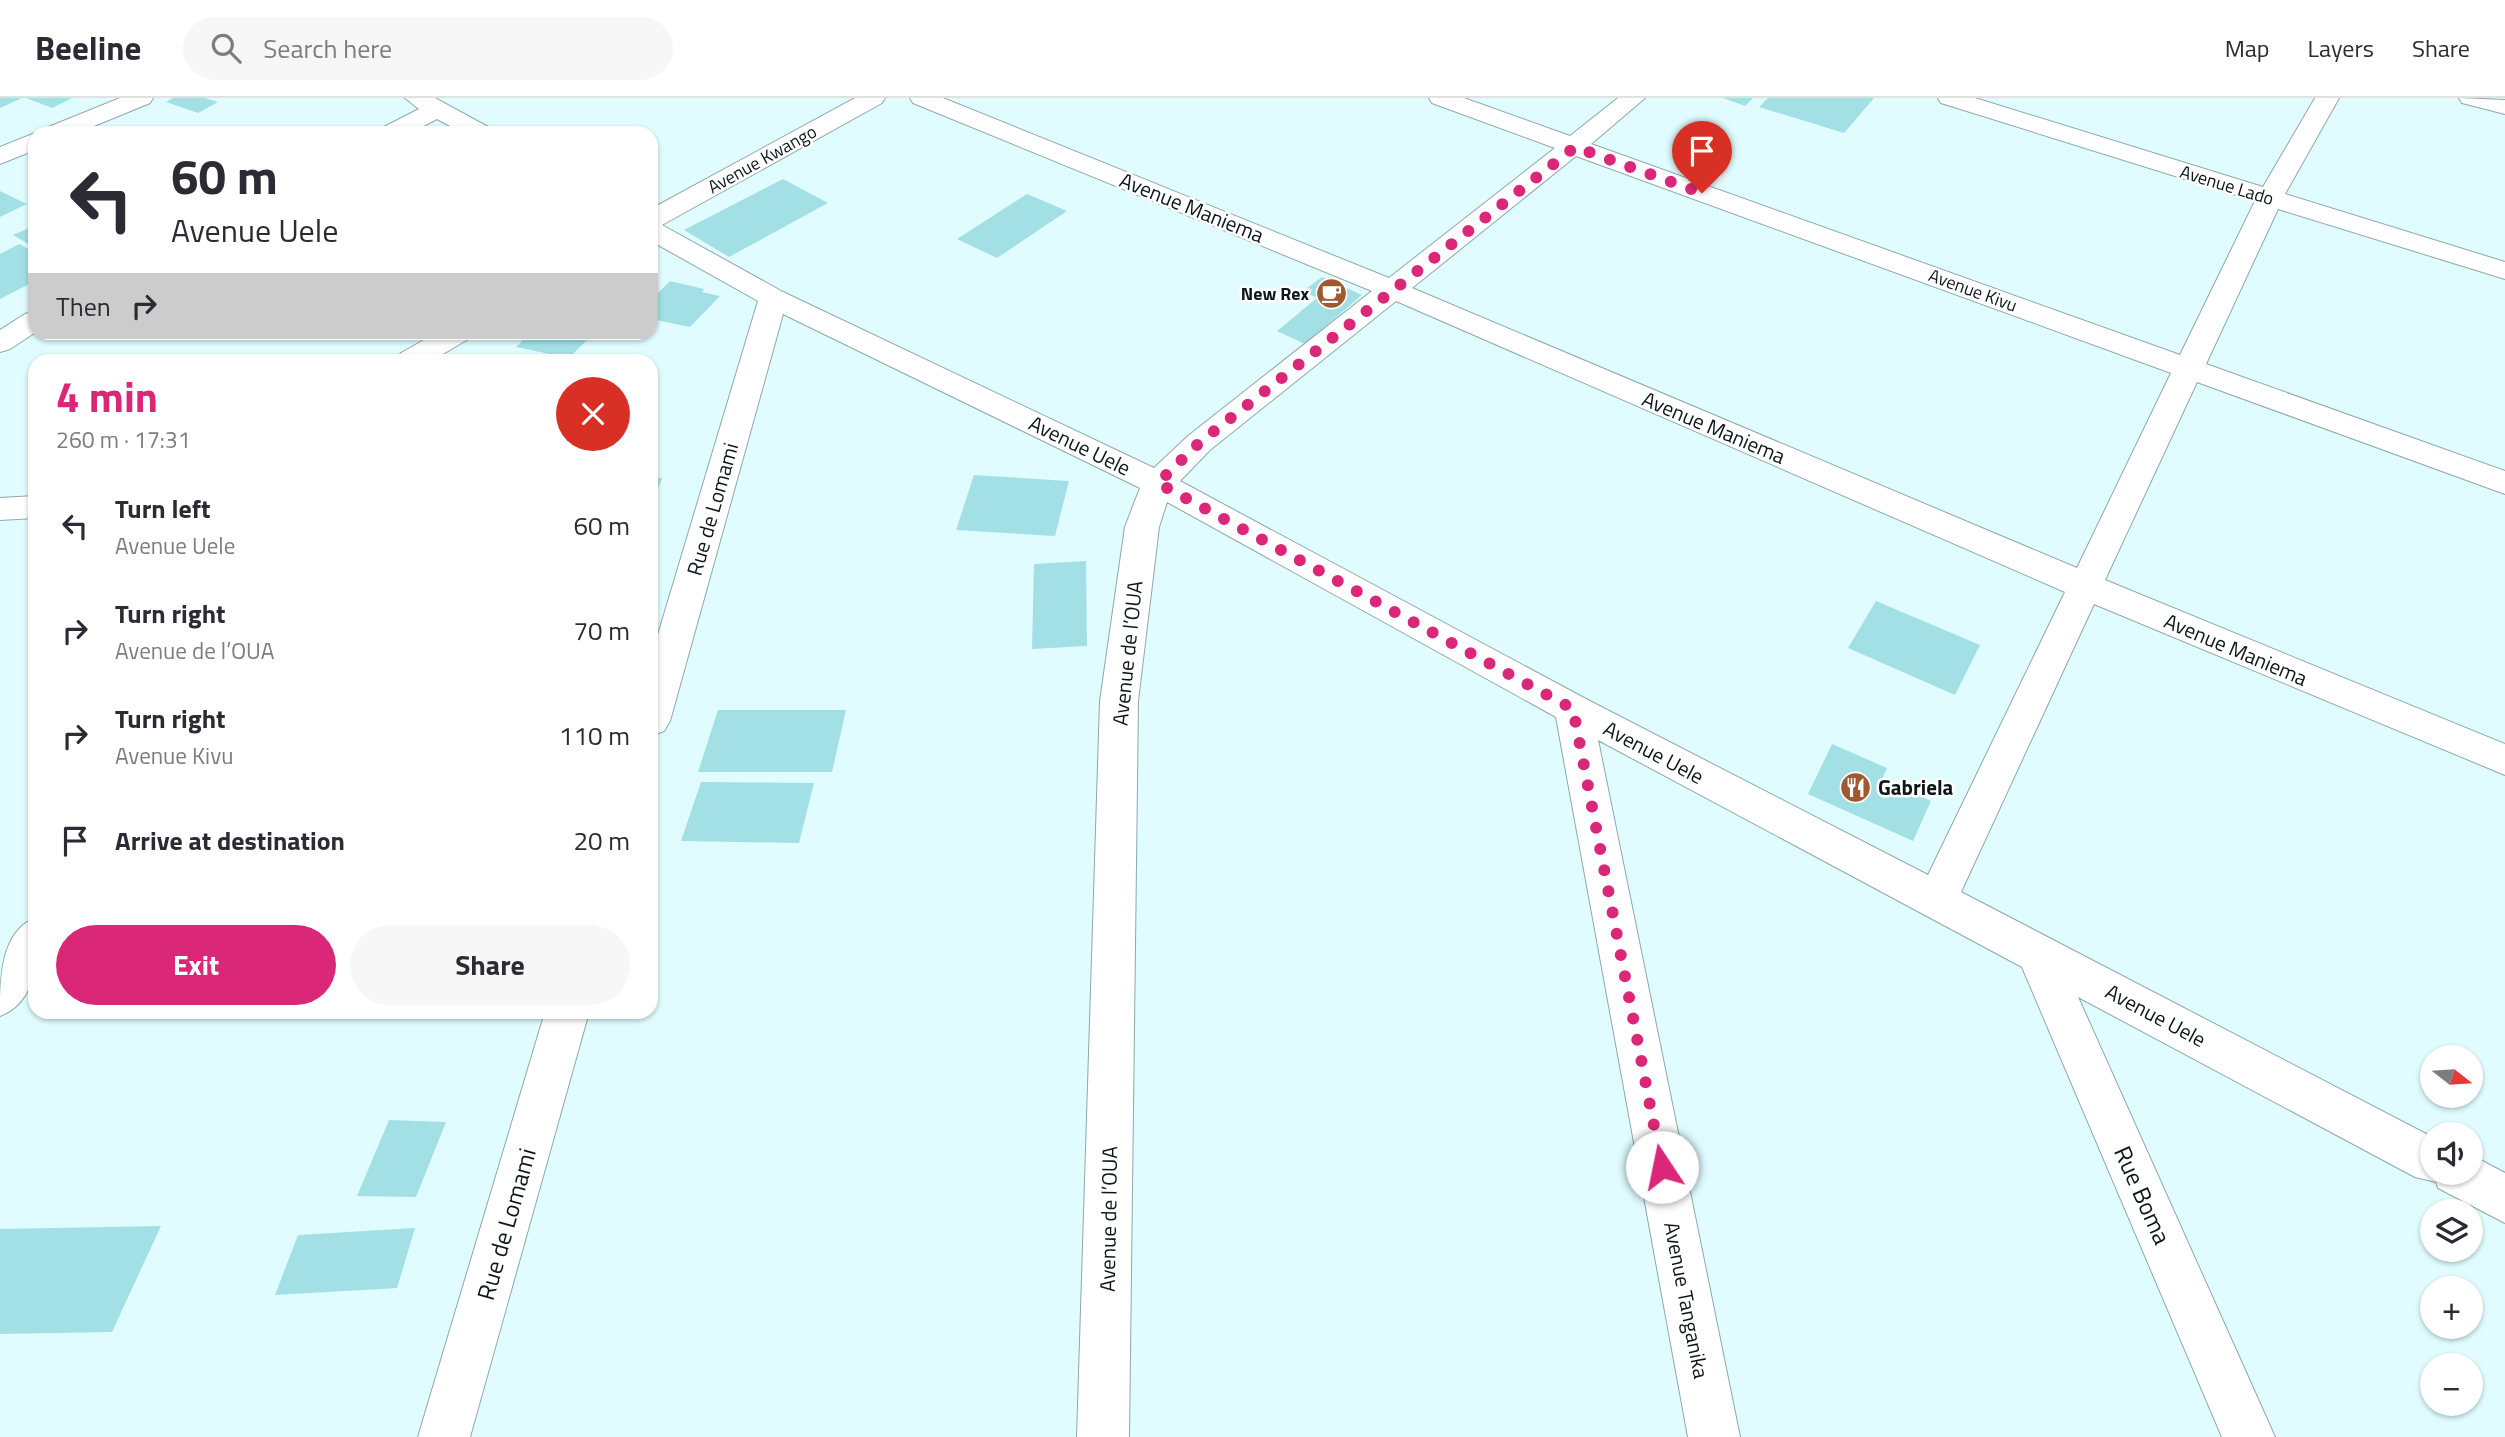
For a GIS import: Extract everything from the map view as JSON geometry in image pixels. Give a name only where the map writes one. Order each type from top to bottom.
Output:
[{"type":"street","points":[[72,126],[141,98]]},
{"type":"street","name":"Avenue Kwango","points":[[658,216],[873,98]]},
{"type":"street","name":"Avenue Maniema","points":[[922,98],[1394,290],[2085,586],[2505,760]]},
{"type":"street","name":"Avenue Kivu","points":[[1441,98],[2505,483]]},
{"type":"street","name":"Avenue de l’OUA","points":[[1103,1437],[1119,701],[1142,527],[1158,483],[1199,443],[1575,147],[1633,98]]},
{"type":"street","name":"Avenue Lado","points":[[1950,98],[2505,271]]},
{"type":"street","points":[[1936,901],[2269,198],[2327,98]]},
{"type":"street","points":[[2471,98],[2505,107]]},
{"type":"street","points":[[400,126],[428,103],[469,126]]},
{"type":"street","points":[[0,156],[28,144]]},
{"type":"street","name":"Avenue Uele","points":[[658,234],[773,298],[1158,483],[1573,709],[2420,1155]]},
{"type":"street","name":"Rue de Lomami","points":[[658,697],[773,298]]},
{"type":"street","points":[[0,343],[28,325]]},
{"type":"street","points":[[422,354],[446,340]]},
{"type":"street","points":[[0,509],[28,507]]},
{"type":"street","name":"Avenue Tanganika","points":[[1573,709],[1714,1437]]},
{"type":"street","points":[[0,996],[28,948]]},
{"type":"street","name":"Rue Boma","points":[[2037,952],[2249,1437]]},
{"type":"street","name":"Rue de Lomami","points":[[444,1437],[565,1019]]},
{"type":"street","points":[[2479,1185],[2505,1199]]},
{"type":"building","points":[[0,98],[22,98],[0,108]]},
{"type":"building","points":[[26,98],[72,98],[52,108]]},
{"type":"building","points":[[173,98],[205,98],[218,102],[198,113],[166,102]]},
{"type":"building","points":[[1723,98],[1753,98],[1745,106]]},
{"type":"building","points":[[1768,98],[1874,98],[1844,133],[1759,107]]},
{"type":"building","points":[[783,179],[828,203],[729,257],[684,230]]},
{"type":"building","points":[[0,191],[27,204],[0,217]]},
{"type":"building","points":[[1027,194],[1067,211],[997,258],[957,239]]},
{"type":"building","points":[[28,228],[28,244],[13,235]]},
{"type":"building","points":[[19,244],[28,248],[28,285],[0,299],[0,254]]},
{"type":"building","points":[[1322,277],[1362,295],[1305,344],[1277,331],[1317,298],[1303,291]]},
{"type":"building","points":[[670,281],[704,289],[702,292],[720,296],[690,327],[658,320],[658,293]]},
{"type":"building","points":[[523,340],[587,340],[573,354],[550,354],[516,347]]},
{"type":"building","points":[[974,475],[1069,481],[1055,536],[956,530]]},
{"type":"building","points":[[1086,561],[1087,646],[1032,649],[1034,564]]},
{"type":"building","points":[[1876,601],[1980,645],[1955,695],[1848,648]]},
{"type":"building","points":[[718,710],[846,710],[832,772],[698,772]]},
{"type":"building","name":"Gabriela","points":[[1832,744],[1887,768],[1882,779],[1931,801],[1913,841],[1808,794]]},
{"type":"building","points":[[701,782],[814,783],[799,843],[681,841]]},
{"type":"building","points":[[389,1120],[446,1122],[416,1197],[357,1196]]},
{"type":"building","points":[[161,1226],[112,1332],[0,1334],[0,1229]]},
{"type":"building","points":[[415,1228],[397,1288],[275,1295],[298,1235]]},
{"type":"place","name":"New Rex","points":[[1332,293]]},
{"type":"place","name":"Gabriela","points":[[1855,787]]},
{"type":"route","points":[[1662,1167],[1573,709],[1158,483],[1199,443],[1575,147],[1702,193]]}]
